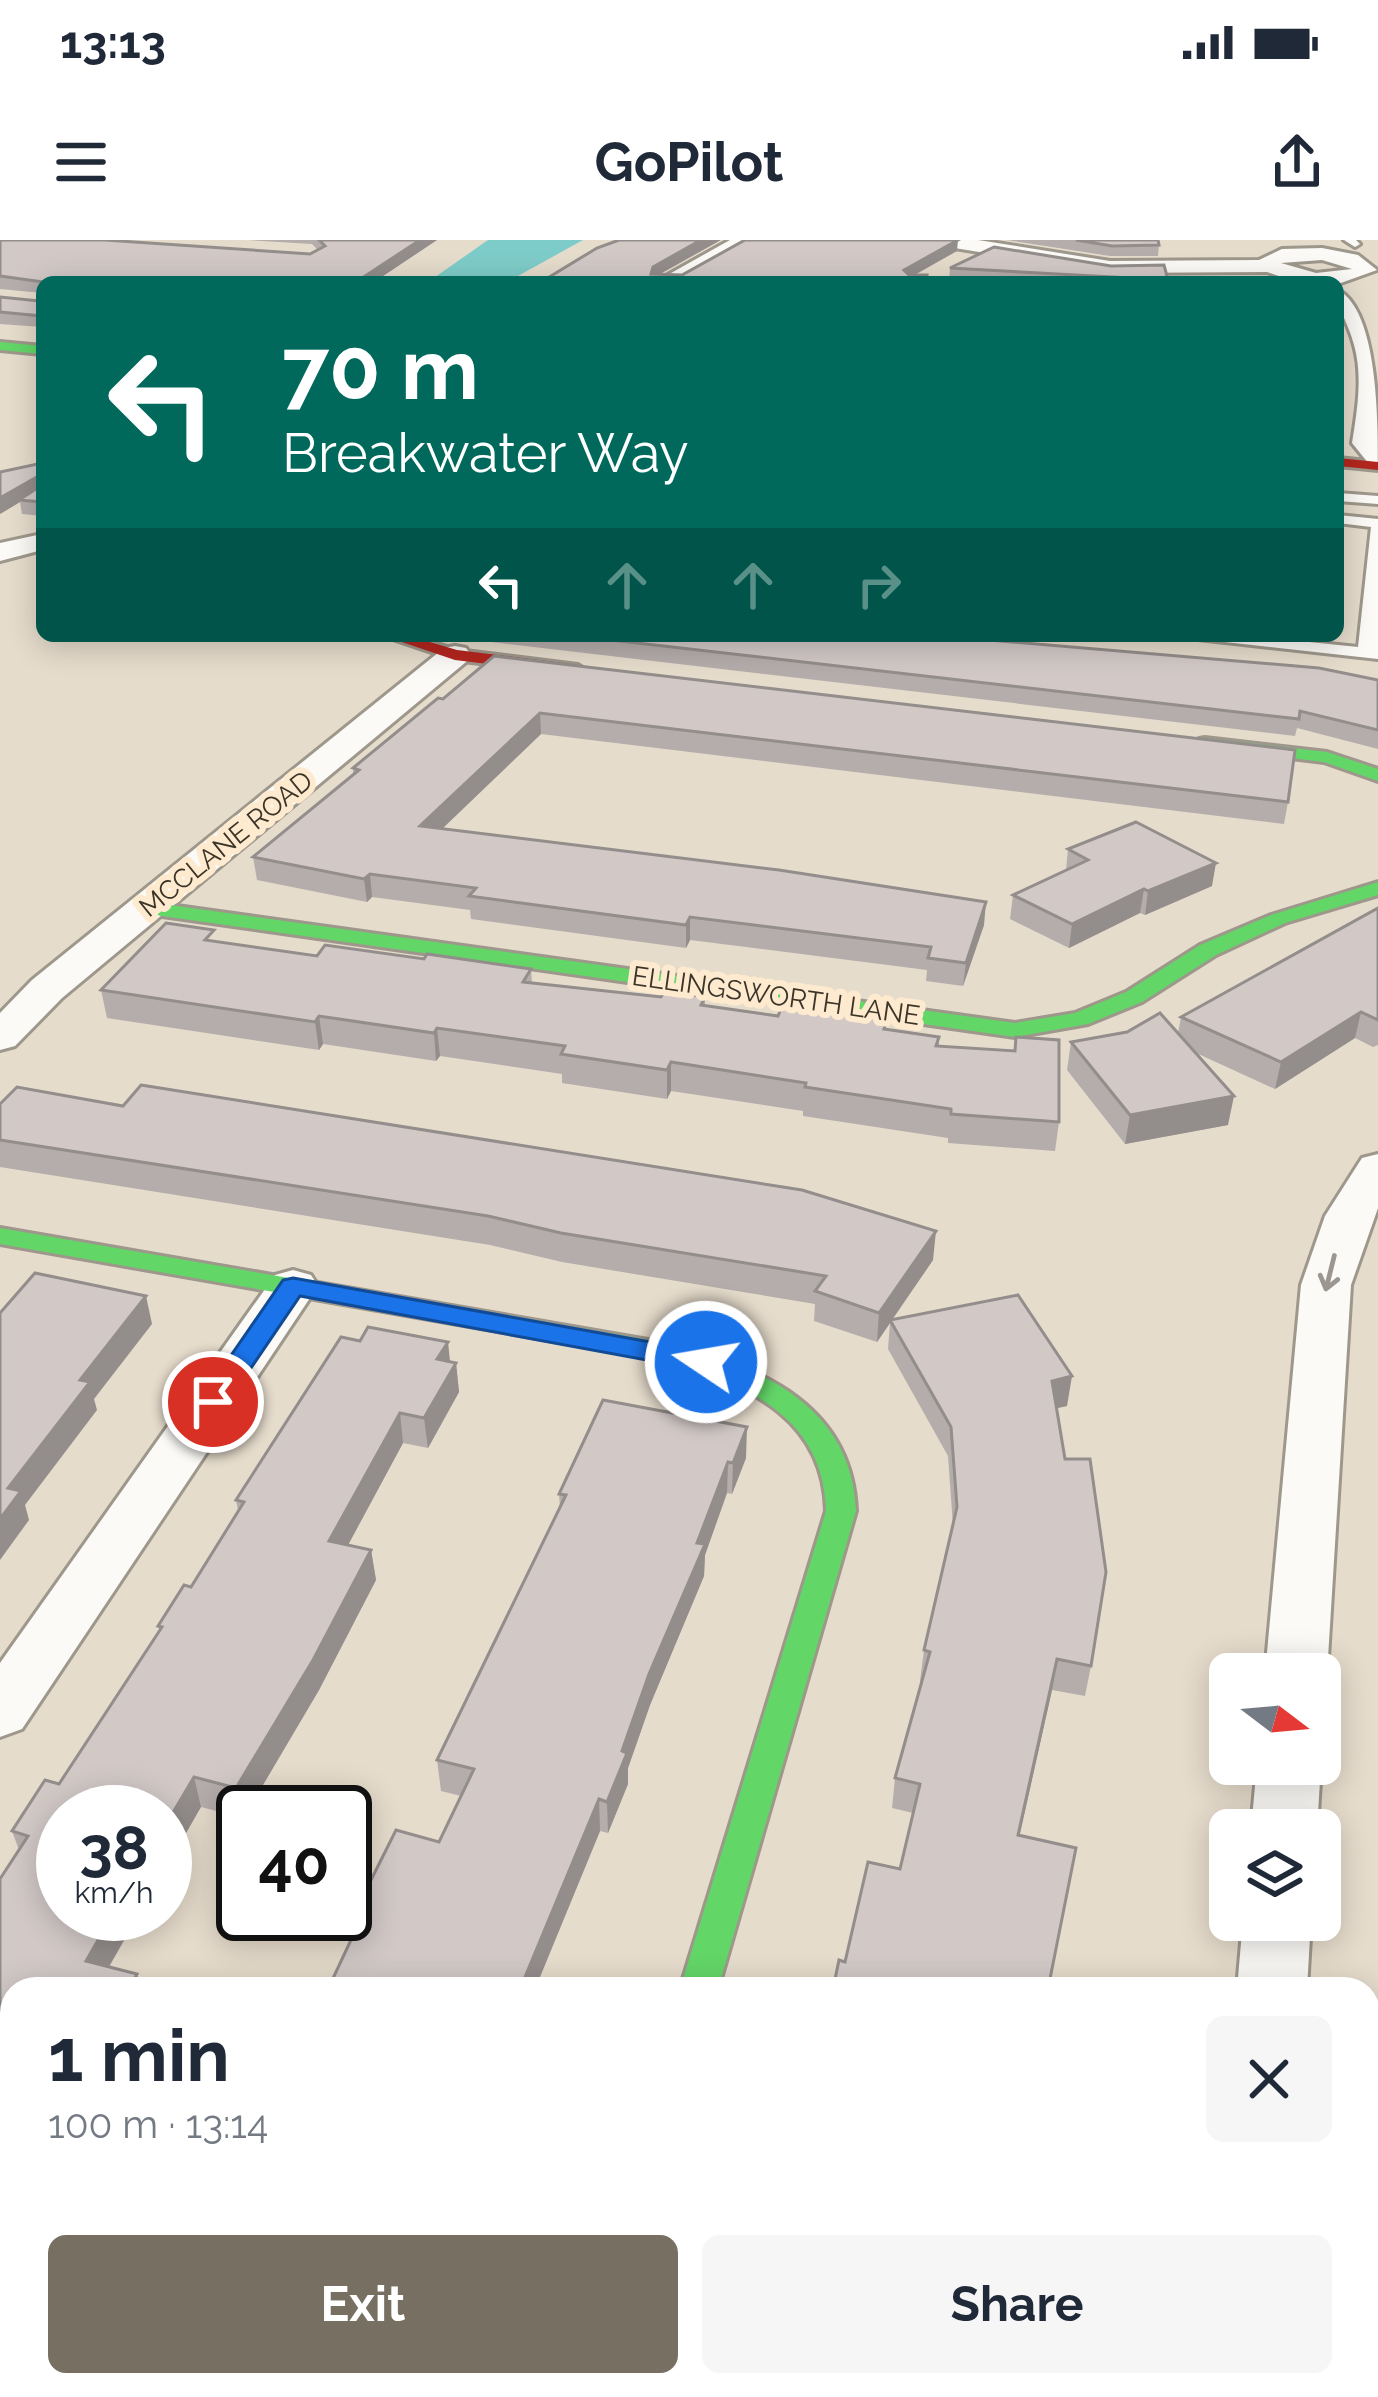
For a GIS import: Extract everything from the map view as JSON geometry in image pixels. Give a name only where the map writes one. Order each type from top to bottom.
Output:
[{"type":"street","points":[[676,276],[745,240]]},
{"type":"street","points":[[942,240],[1110,267],[1269,266],[1304,276]]},
{"type":"street","points":[[1269,266],[1270,259],[1292,247],[1338,256],[1355,264],[1367,293]]},
{"type":"street","points":[[954,262],[987,249]]},
{"type":"street","points":[[1327,276],[1355,264]]},
{"type":"street","points":[[1355,264],[1376,367],[1365,443],[1378,462]]},
{"type":"street","points":[[0,346],[36,349]]},
{"type":"street","points":[[1344,462],[1378,462]]},
{"type":"street","points":[[0,552],[36,543]]},
{"type":"street","points":[[412,642],[455,655],[596,672]]},
{"type":"street","name":"MCCLANE ROAD","points":[[0,1036],[47,989],[455,655]]},
{"type":"street","points":[[1185,740],[1327,757],[1378,775]]},
{"type":"street","name":"ELLINGSWORTH LANE","points":[[148,908],[1015,1030],[1098,1012],[1134,997],[1208,950],[1243,934],[1378,888]]},
{"type":"street","points":[[1298,1653],[1326,1285],[1348,1216],[1378,1168]]},
{"type":"street","points":[[0,1236],[677,1354],[736,1369],[776,1393],[823,1440],[843,1495],[788,1708],[703,1977]]},
{"type":"street","points":[[0,1712],[293,1286]]},
{"type":"street","points":[[1273,1977],[1275,1941]]},
{"type":"lane","points":[[1344,497],[1378,500]]},
{"type":"lane","points":[[1263,642],[1372,653],[1378,524],[1344,520]]},
{"type":"water","points":[[488,240],[583,240],[518,276],[437,276]]},
{"type":"building","points":[[0,240],[105,240],[310,254],[325,246],[319,240],[420,240],[365,276],[36,276],[36,281],[0,276]]},
{"type":"building","points":[[619,240],[701,240],[653,267],[651,274],[682,275],[745,240],[958,240],[904,270],[927,276],[551,276]]},
{"type":"building","points":[[1076,240],[1158,240],[1159,245],[1112,246]]},
{"type":"building","points":[[994,247],[1111,266],[1164,265],[1167,276],[1095,276],[950,268]]},
{"type":"building","points":[[0,297],[36,301],[36,315],[0,312]]},
{"type":"building","points":[[36,464],[36,477],[0,498],[0,472]]},
{"type":"building","points":[[36,489],[36,501],[19,500]]},
{"type":"building","points":[[628,642],[1013,642],[1319,668],[1378,680],[1378,730],[1300,711],[1299,719]]},
{"type":"building","points":[[494,656],[1295,750],[1288,802],[540,713],[420,826],[779,870],[986,902],[966,963],[928,958],[931,947],[690,917],[686,925],[469,896],[476,888],[370,874],[364,879],[253,857],[359,770],[353,768]]},
{"type":"building","points":[[1136,822],[1216,863],[1144,889],[1072,924],[1013,895],[1088,860],[1068,849]]},
{"type":"building","points":[[1378,908],[1378,1020],[1361,1012],[1281,1062],[1181,1017]]},
{"type":"building","points":[[166,923],[214,930],[205,940],[317,956],[325,945],[424,959],[427,954],[531,969],[523,982],[661,997],[665,991],[705,997],[701,1005],[778,1016],[783,1004],[888,1018],[884,1029],[939,1037],[936,1046],[1015,1051],[1016,1037],[1059,1040],[1059,1122],[951,1114],[951,1109],[805,1087],[806,1083],[671,1062],[667,1070],[561,1054],[565,1046],[437,1028],[434,1033],[319,1016],[315,1022],[101,990]]},
{"type":"building","points":[[1160,1013],[1234,1096],[1130,1115],[1071,1042],[1127,1032]]},
{"type":"building","points":[[141,1085],[802,1190],[936,1231],[879,1313],[815,1291],[826,1276],[561,1233],[488,1216],[0,1140],[0,1104],[17,1087],[123,1106]]},
{"type":"building","points":[[35,1273],[146,1296],[80,1380],[90,1382],[8,1488],[21,1491],[0,1519],[0,1313]]},
{"type":"building","points":[[1018,1295],[1072,1376],[1052,1381],[1065,1459],[1090,1459],[1106,1572],[1091,1666],[1057,1659],[1018,1835],[1076,1848],[1050,1977],[835,1977],[839,1960],[845,1962],[868,1862],[900,1869],[920,1784],[895,1778],[930,1652],[924,1650],[957,1507],[951,1427],[890,1320]]},
{"type":"building","points":[[368,1327],[448,1342],[437,1359],[456,1363],[424,1418],[400,1413],[329,1541],[371,1550],[313,1660],[238,1785],[194,1777],[189,1785],[42,1785],[45,1780],[59,1784],[162,1627],[158,1626],[184,1585],[191,1587],[244,1502],[236,1500],[341,1337],[360,1341]]},
{"type":"building","points":[[603,1400],[747,1427],[697,1543],[705,1544],[649,1674],[622,1751],[627,1753],[607,1802],[599,1799],[525,1977],[334,1977],[350,1941],[372,1941],[372,1878],[396,1830],[439,1842],[474,1769],[437,1760],[566,1495],[559,1494]]},
{"type":"building","points":[[36,1794],[36,1941],[97,1941],[86,1961],[135,1977],[0,1977],[0,1879],[28,1836],[12,1831]]},
{"type":"traffic: fast","points":[[0,346],[36,349]]},
{"type":"traffic: fast","points":[[1205,743],[1327,757],[1378,775]]},
{"type":"traffic: fast","points":[[148,908],[1015,1030],[1080,1019],[1134,997],[1208,950],[1278,919],[1378,888]]},
{"type":"traffic: fast","points":[[0,1236],[677,1354],[763,1388],[813,1427],[830,1451],[840,1479],[841,1511],[703,1977]]},
{"type":"traffic: jam","points":[[1344,463],[1378,466]]},
{"type":"traffic: jam","points":[[412,642],[455,655],[578,670]]},
{"type":"route","points":[[213,1402],[293,1286],[706,1362]]}]
